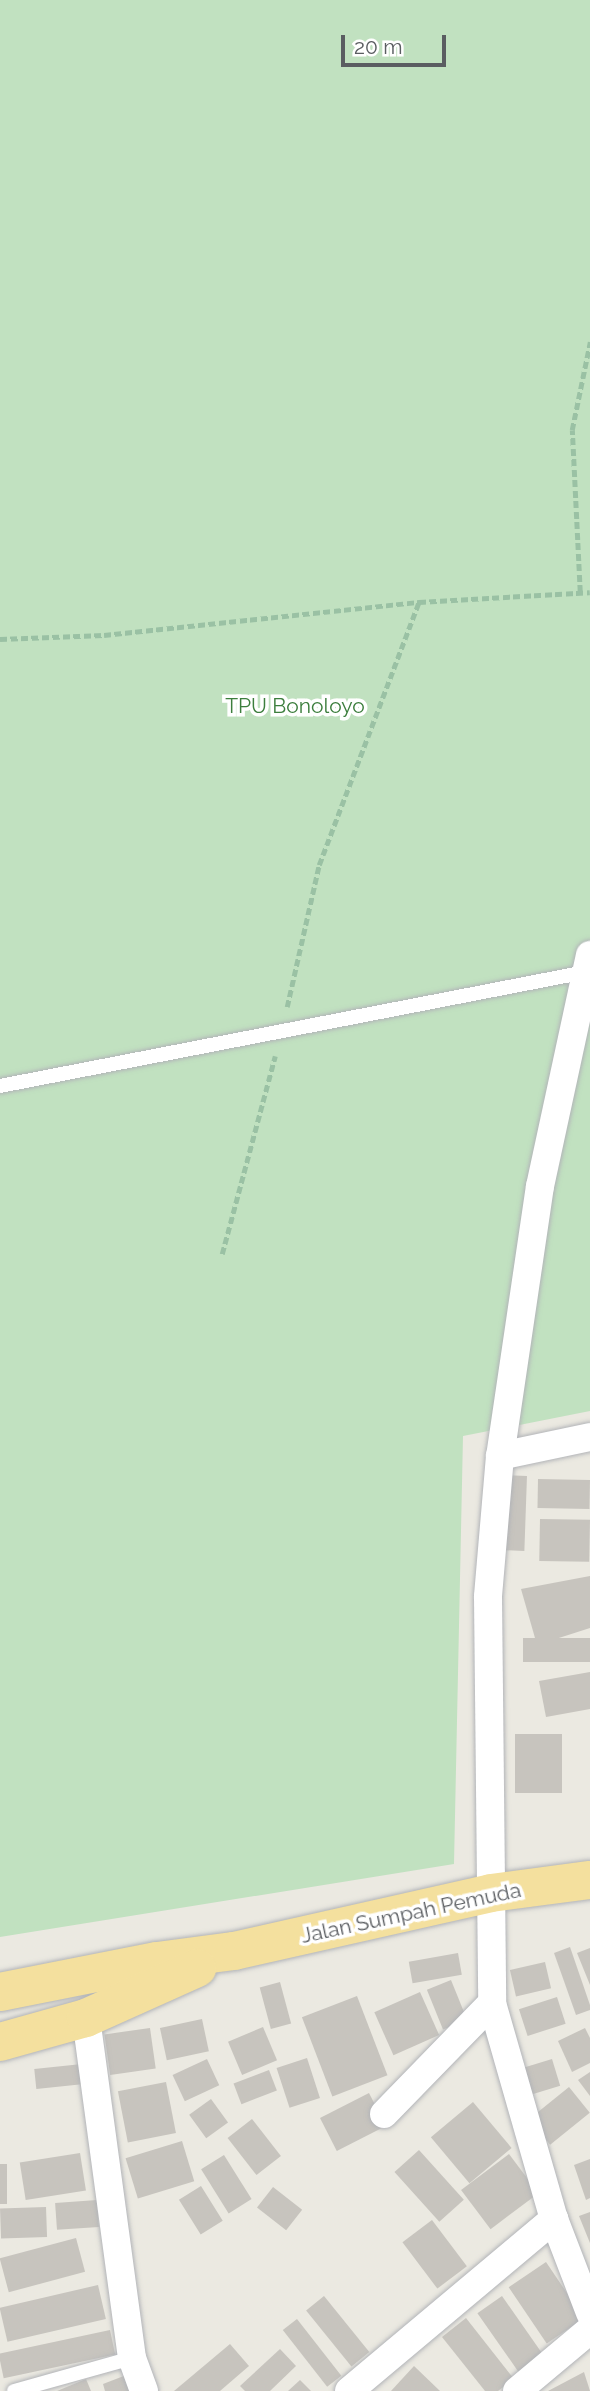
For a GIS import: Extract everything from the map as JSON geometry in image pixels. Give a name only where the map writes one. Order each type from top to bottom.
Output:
[{"type":"highway","name":"Jalan Sumpah Pemuda","points":[[0,1992],[157,1961],[234,1951],[491,1893],[590,1880]]},
{"type":"highway","name":"Jalan Sumpah Pemuda","points":[[0,2042],[86,2018],[234,1951]]},
{"type":"street","points":[[588,964],[580,1054],[540,1186],[500,1456],[488,1597],[492,2003],[554,2219],[590,2313]]},
{"type":"street","points":[[500,1456],[590,1437]]},
{"type":"street","points":[[384,2113],[492,2003]]},
{"type":"street","points":[[86,2018],[132,2358],[144,2391]]},
{"type":"street","points":[[349,2391],[554,2219]]},
{"type":"street","points":[[517,2391],[590,2330]]},
{"type":"lane","points":[[0,1086],[281,1030],[588,964]]},
{"type":"lane","points":[[14,2391],[132,2358]]},
{"type":"path","points":[[580,592],[572,430],[590,342]]},
{"type":"path","points":[[0,639],[104,635],[419,602],[590,592]]},
{"type":"path","points":[[222,1254],[281,1030],[318,865],[419,602]]},
{"type":"green space","name":"TPU Bonoloyo","points":[[0,0],[590,0],[590,1411],[463,1436],[454,1864],[0,1937]]},
{"type":"building","points":[[499,1475],[527,1476],[524,1551],[496,1550]]},
{"type":"building","points":[[538,1479],[590,1480],[589,1509],[537,1508]]},
{"type":"building","points":[[540,1519],[590,1520],[589,1562],[539,1561]]},
{"type":"building","points":[[590,1576],[590,1628],[537,1645],[521,1589]]},
{"type":"building","points":[[523,1638],[590,1638],[590,1662],[523,1662]]},
{"type":"building","points":[[590,1672],[590,1709],[546,1717],[539,1681]]},
{"type":"building","points":[[515,1734],[562,1734],[562,1793],[515,1793]]},
{"type":"building","points":[[570,1947],[590,2005],[590,2010],[576,2015],[554,1953]]},
{"type":"building","points":[[590,1948],[590,1985],[577,1953]]},
{"type":"building","points":[[458,1953],[462,1975],[413,1983],[409,1962]]},
{"type":"building","points":[[545,1962],[551,1988],[516,1996],[510,1970]]},
{"type":"building","points":[[451,1980],[467,2020],[443,2030],[427,1990]]},
{"type":"building","points":[[280,1982],[291,2024],[271,2029],[260,1987]]},
{"type":"building","points":[[420,1992],[439,2035],[393,2055],[374,2012]]},
{"type":"building","points":[[357,1996],[387,2075],[332,2096],[302,2017]]},
{"type":"building","points":[[557,1997],[566,2024],[528,2036],[519,2009]]},
{"type":"building","points":[[202,2019],[209,2051],[167,2060],[160,2028]]},
{"type":"building","points":[[263,2027],[277,2060],[242,2075],[228,2042]]},
{"type":"building","points":[[150,2028],[156,2069],[110,2075],[104,2034]]},
{"type":"building","points":[[585,2028],[590,2038],[590,2063],[572,2072],[558,2041]]},
{"type":"building","points":[[307,2058],[320,2098],[290,2108],[277,2068]]},
{"type":"building","points":[[207,2059],[219,2085],[185,2101],[173,2075]]},
{"type":"building","points":[[552,2059],[560,2086],[521,2098],[513,2071]]},
{"type":"building","points":[[82,2064],[84,2084],[36,2089],[34,2069]]},
{"type":"building","points":[[269,2070],[277,2091],[241,2104],[234,2084]]},
{"type":"building","points":[[590,2072],[590,2096],[578,2080]]},
{"type":"building","points":[[166,2082],[176,2133],[128,2142],[118,2091]]},
{"type":"building","points":[[569,2087],[590,2113],[550,2145],[529,2119]]},
{"type":"building","points":[[369,2093],[386,2126],[337,2151],[320,2118]]},
{"type":"building","points":[[211,2099],[228,2122],[206,2138],[189,2115]]},
{"type":"building","points":[[473,2102],[512,2148],[469,2183],[431,2137]]},
{"type":"building","points":[[252,2119],[281,2156],[257,2175],[228,2138]]},
{"type":"building","points":[[182,2141],[194,2181],[138,2198],[126,2158]]},
{"type":"building","points":[[419,2150],[464,2200],[439,2222],[394,2172]]},
{"type":"building","points":[[80,2153],[86,2191],[26,2200],[20,2163]]},
{"type":"building","points":[[509,2154],[538,2193],[491,2229],[461,2190]]},
{"type":"building","points":[[224,2155],[252,2199],[229,2213],[201,2169]]},
{"type":"building","points":[[590,2159],[590,2198],[586,2200],[574,2165]]},
{"type":"building","points":[[0,2164],[7,2164],[7,2204],[0,2204]]},
{"type":"building","points":[[201,2186],[223,2221],[201,2235],[179,2200]]},
{"type":"building","points":[[273,2187],[302,2210],[286,2230],[257,2207]]},
{"type":"building","points":[[97,2200],[99,2227],[57,2230],[55,2203]]},
{"type":"building","points":[[46,2207],[47,2237],[1,2239],[0,2209]]},
{"type":"building","points":[[590,2212],[590,2243],[579,2216]]},
{"type":"building","points":[[432,2220],[467,2266],[437,2289],[402,2242]]},
{"type":"building","points":[[76,2238],[85,2272],[9,2292],[0,2258]]},
{"type":"building","points":[[546,2262],[584,2318],[547,2344],[509,2287]]},
{"type":"building","points":[[98,2285],[106,2319],[7,2342],[0,2308]]},
{"type":"building","points":[[324,2296],[369,2352],[351,2366],[306,2310]]},
{"type":"building","points":[[502,2296],[545,2357],[520,2375],[477,2313]]},
{"type":"building","points":[[466,2318],[514,2379],[498,2391],[485,2391],[442,2337]]},
{"type":"building","points":[[297,2319],[341,2376],[327,2387],[283,2330]]},
{"type":"building","points":[[110,2330],[115,2354],[4,2378],[0,2353]]},
{"type":"building","points":[[230,2344],[249,2366],[220,2391],[174,2391]]},
{"type":"building","points":[[280,2349],[296,2366],[270,2391],[245,2391],[240,2386]]},
{"type":"building","points":[[414,2366],[440,2391],[391,2391]]},
{"type":"building","points":[[584,2372],[590,2391],[548,2391]]},
{"type":"building","points":[[129,2374],[135,2391],[105,2391],[103,2384]]},
{"type":"building","points":[[86,2379],[91,2391],[57,2391]]},
{"type":"building","points":[[300,2380],[311,2391],[288,2391]]}]
